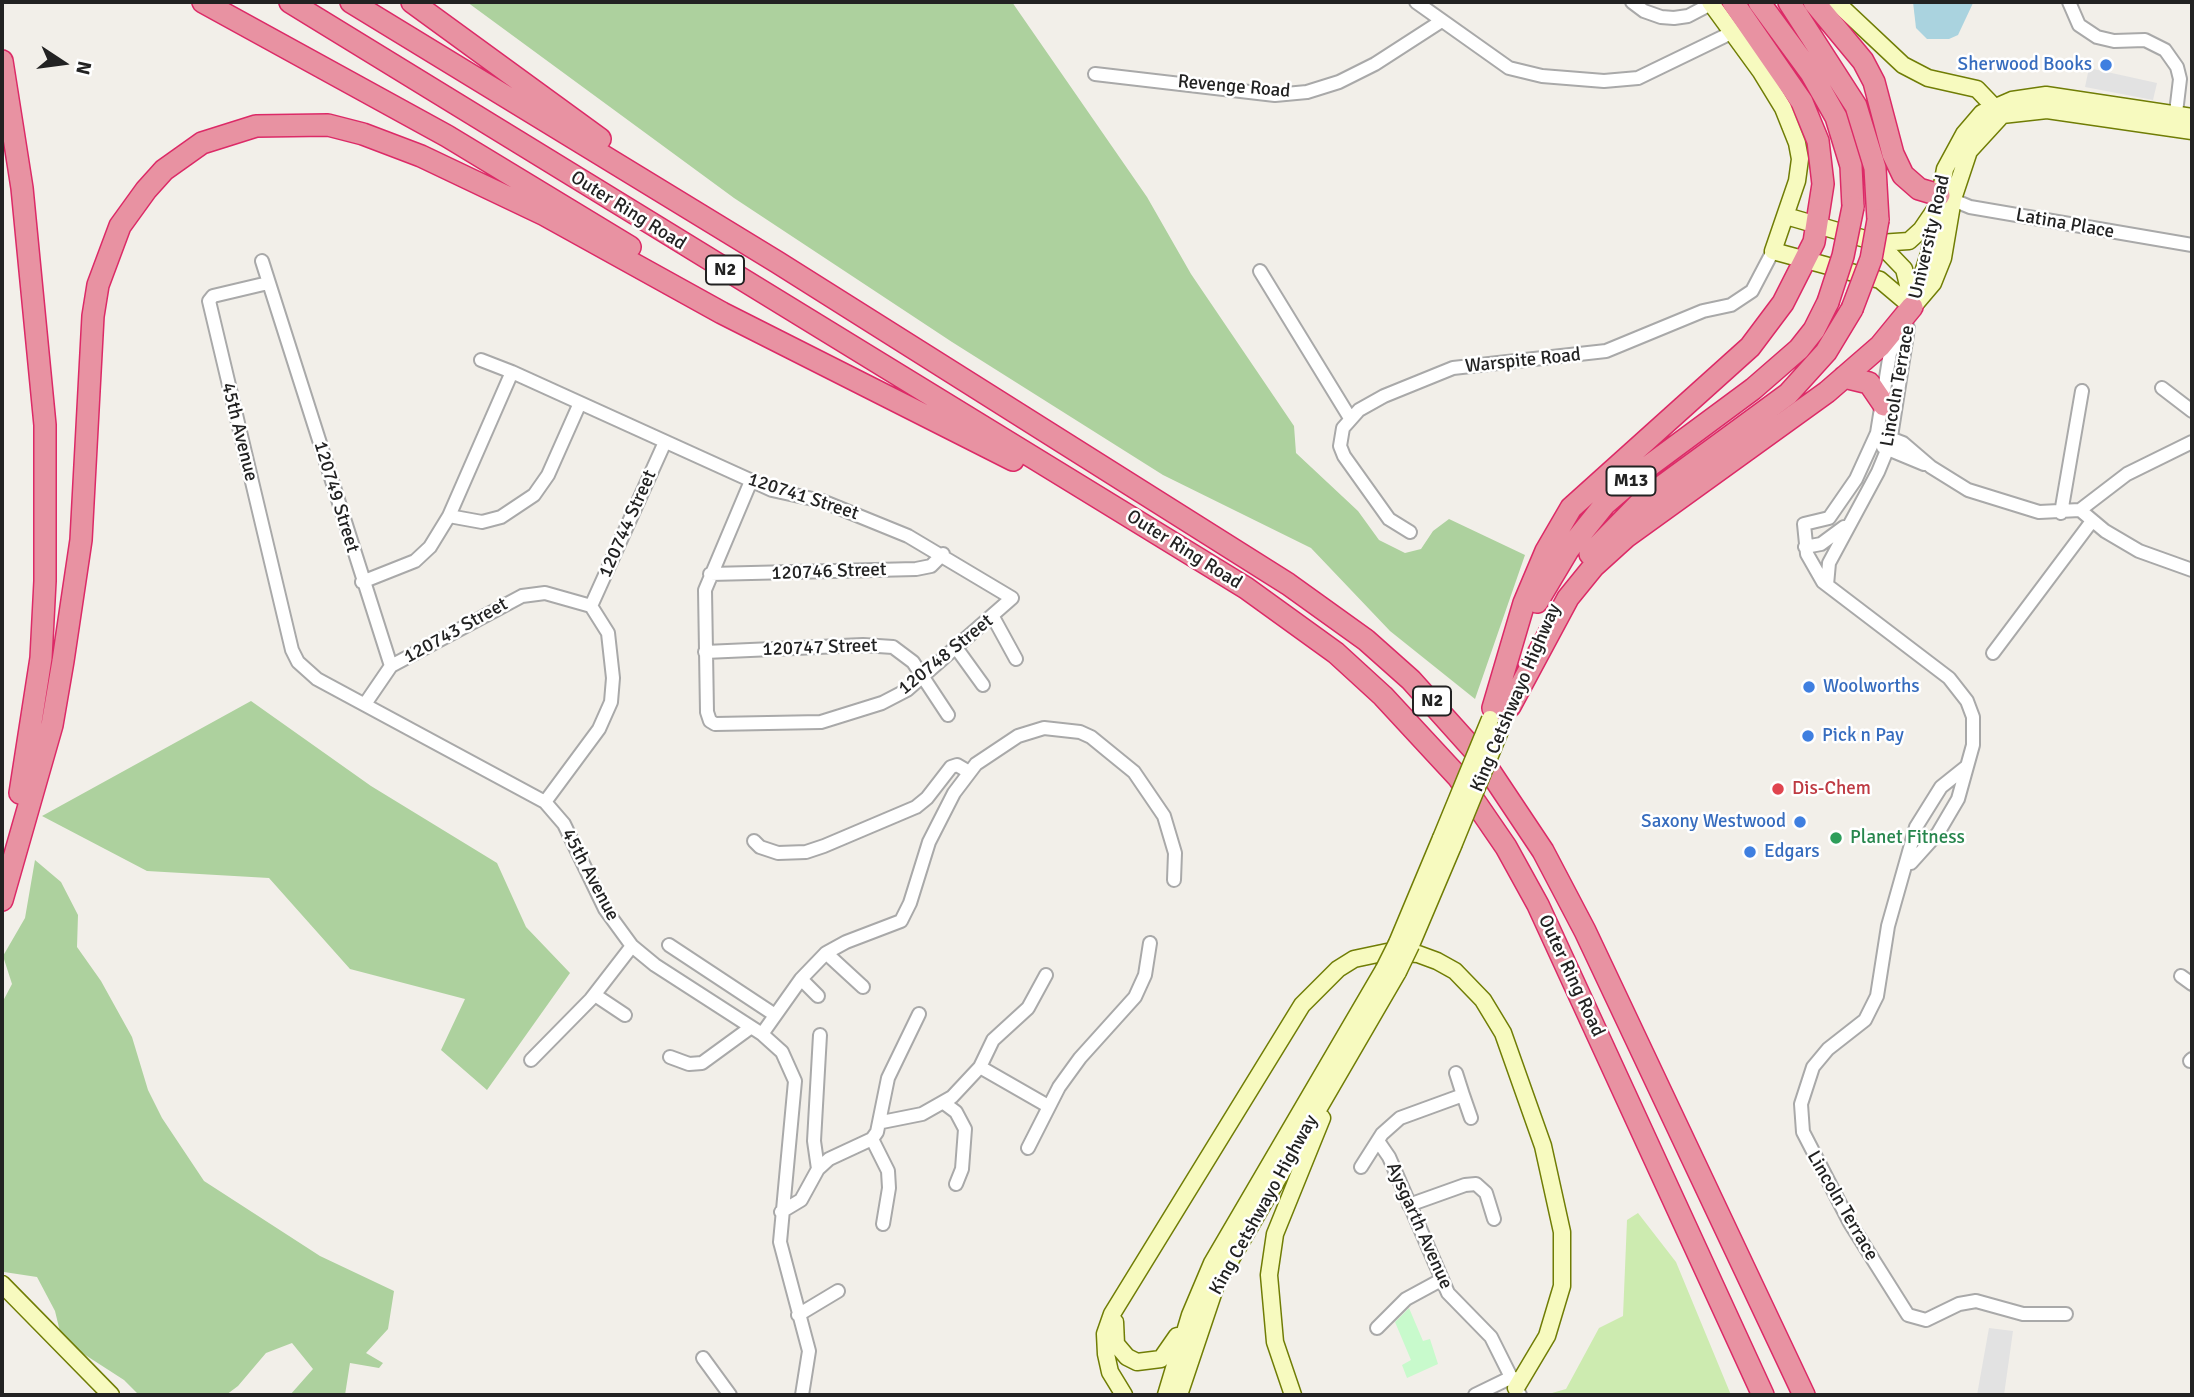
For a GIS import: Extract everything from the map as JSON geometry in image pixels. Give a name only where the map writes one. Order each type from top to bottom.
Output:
[{"type":"highway","points":[[203,2],[447,136],[821,362]]},
{"type":"highway","name":"Outer Ring Road","points":[[290,2],[1246,588],[1336,653],[1383,695],[1434,748],[1483,812],[1543,916],[1763,1395]]},
{"type":"highway","name":"Outer Ring Road","points":[[352,2],[777,262],[1328,611],[1391,662],[1450,720],[1522,815],[1570,900],[1804,1395]]},
{"type":"highway","points":[[412,2],[777,262]]},
{"type":"highway","points":[[425,2],[484,55]]},
{"type":"highway","points":[[1498,716],[1532,584],[1557,528],[1571,508],[1750,347],[1783,303],[1807,259],[1818,224],[1822,163],[1811,120],[1779,66],[1733,2]]},
{"type":"highway","name":"King Cetshwayo Highway","points":[[1498,716],[1537,602],[1568,550],[1588,524],[1649,466],[1753,389],[1791,356],[1814,330],[1828,302],[1843,256],[1853,207],[1851,166],[1836,117],[1811,73],[1759,2]]},
{"type":"highway","name":"King Cetshwayo Highway","points":[[1498,716],[1560,596],[1594,549],[1642,501],[1788,394],[1826,352],[1852,309],[1871,259],[1878,220],[1875,168],[1863,124],[1839,77],[1789,2]]},
{"type":"highway","points":[[1814,2],[1854,48],[1868,72],[1903,175],[1919,189],[1943,200]]},
{"type":"highway","points":[[2,61],[22,188],[36,309],[45,425],[46,496],[41,658],[31,733],[2,877]]},
{"type":"highway","points":[[2,900],[52,725],[63,661],[80,540],[93,316],[98,285],[120,226],[164,170],[202,143],[256,126],[292,123],[328,125],[363,134],[421,156],[545,215],[722,313],[1161,536]]},
{"type":"highway","points":[[1498,716],[1568,598],[1610,551],[1844,377],[1880,346],[1912,307]]},
{"type":"highway","points":[[1844,377],[1866,381],[1880,395],[1884,405]]},
{"type":"main road","points":[[1836,2],[1903,65],[1928,78],[1977,89],[1998,111],[2047,110],[2181,120],[2192,131]]},
{"type":"main road","points":[[1711,3],[1783,108],[1797,143],[1800,165],[1773,251],[1880,280],[1912,307]]},
{"type":"main road","name":"University Road","points":[[1912,307],[1943,200],[1945,169],[1971,124],[1998,111]]},
{"type":"main road","points":[[1786,216],[1879,243],[1909,241],[1921,230],[1943,200]]},
{"type":"main road","points":[[1879,243],[1904,269],[1912,307]]},
{"type":"main road","name":"King Cetshwayo Highway","points":[[1180,1395],[1216,1285],[1344,1064],[1391,971],[1498,716]]},
{"type":"main road","points":[[1124,1395],[1110,1372],[1105,1340],[1108,1323],[1286,1029],[1315,989],[1354,959],[1387,952],[1418,954],[1455,971],[1472,987],[1492,1014],[1516,1066],[1553,1183],[1562,1232],[1562,1286],[1547,1336],[1515,1386]]},
{"type":"main road","name":"King Cetshwayo Highway","points":[[1166,1395],[1190,1315],[1205,1278],[1391,971]]},
{"type":"main road","points":[[1293,1395],[1272,1325],[1269,1275],[1272,1247],[1285,1207],[1344,1064]]},
{"type":"main road","points":[[1123,1300],[1114,1324],[1115,1341],[1131,1360],[1152,1362],[1170,1351],[1195,1292],[1205,1278]]},
{"type":"main road","points":[[2,1284],[105,1393]]},
{"type":"street","points":[[1416,2],[1440,22],[1520,72],[1604,80],[1638,78],[1655,72],[1732,32]]},
{"type":"street","points":[[1632,2],[1652,14],[1674,18],[1688,16],[1711,3]]},
{"type":"street","points":[[2070,2],[2080,25],[2097,37],[2114,41],[2145,40],[2165,50],[2177,67],[2180,79],[2181,120]]},
{"type":"street","name":"Revenge Road","points":[[1095,74],[1275,94],[1307,92],[1339,82],[1375,64],[1440,22]]},
{"type":"street","name":"Latina Place","points":[[1943,200],[2192,245]]},
{"type":"street","name":"Warspite Road","points":[[1350,418],[1384,396],[1453,368],[1606,351],[1703,311],[1731,304],[1752,291],[1773,251]]},
{"type":"street","name":"120749 Street","points":[[262,261],[362,582],[391,666]]},
{"type":"street","points":[[1260,271],[1350,418],[1342,435],[1343,456],[1389,519],[1410,532]]},
{"type":"street","name":"45th Avenue","points":[[268,282],[209,300],[236,423],[292,650],[311,675],[545,802],[564,824],[606,909],[632,946],[655,965],[756,1031],[782,1052],[795,1081],[782,1212],[782,1259],[809,1359],[802,1395]]},
{"type":"street","name":"Lincoln Terrace","points":[[1906,871],[1919,852],[1938,833],[1958,799],[1975,726],[1967,701],[1958,687],[1929,661],[1827,585],[1813,568],[1805,547],[1804,524],[1829,518],[1837,509],[1875,438],[1884,405],[1890,353],[1912,307]]},
{"type":"street","name":"Lincoln Terrace","points":[[1827,585],[1829,563],[1847,524],[1871,487],[1890,444],[1912,307]]},
{"type":"street","name":"120741 Street","points":[[481,360],[772,490],[833,504],[943,554],[1012,598]]},
{"type":"street","points":[[362,582],[415,561],[430,547],[449,516],[512,372]]},
{"type":"street","points":[[2162,388],[2192,411]]},
{"type":"street","points":[[2061,513],[2082,391]]},
{"type":"street","points":[[449,516],[482,522],[501,517],[534,495],[548,475],[579,403]]},
{"type":"street","points":[[1875,438],[1890,444],[1903,443],[1931,467],[1968,490],[2039,512],[2061,513],[2080,510],[2127,474],[2192,442]]},
{"type":"street","name":"120744 Street","points":[[591,606],[665,442]]},
{"type":"street","points":[[705,652],[704,599],[710,574],[751,481]]},
{"type":"street","points":[[2080,510],[2138,551],[2192,570]]},
{"type":"street","points":[[1993,653],[2092,521]]},
{"type":"street","name":"Lincoln Terrace","points":[[1805,547],[1829,540],[1847,524]]},
{"type":"street","name":"120746 Street","points":[[710,574],[916,569],[931,566],[943,554]]},
{"type":"street","name":"120743 Street","points":[[391,666],[522,596],[545,593],[591,606]]},
{"type":"street","name":"120748 Street","points":[[705,652],[710,721],[723,725],[830,721],[895,698],[957,649],[1012,598]]},
{"type":"street","points":[[545,802],[599,729],[611,702],[611,649],[608,633],[591,606]]},
{"type":"street","points":[[993,617],[1016,659]]},
{"type":"street","name":"120747 Street","points":[[705,652],[886,646],[902,651],[948,715]]},
{"type":"street","points":[[957,649],[983,685]]},
{"type":"street","points":[[365,704],[391,666]]},
{"type":"street","points":[[670,1056],[689,1064],[702,1063],[756,1031],[775,1015],[801,979],[826,953],[846,942],[901,921],[910,903],[929,842],[968,772],[1006,742],[1034,730],[1057,727],[1091,737],[1134,772],[1158,805],[1175,853],[1174,880]]},
{"type":"street","points":[[754,841],[760,847],[778,853],[806,852],[916,807],[954,765],[968,772]]},
{"type":"street","name":"Lincoln Terrace","points":[[1966,767],[1941,787],[1916,827],[1906,871],[1888,926],[1874,1005],[1858,1027],[1822,1055],[1805,1086],[1800,1111],[1806,1144],[1850,1223],[1908,1315],[1926,1320],[1959,1304],[1976,1301],[2023,1314],[2066,1314]]},
{"type":"street","points":[[1941,787],[1958,799]]},
{"type":"street","points":[[1028,1148],[1048,1105],[1080,1058],[1135,997],[1145,975],[1150,943]]},
{"type":"street","points":[[669,945],[775,1015]]},
{"type":"street","points":[[531,1060],[594,995],[632,946]]},
{"type":"street","points":[[826,953],[863,986]]},
{"type":"street","points":[[881,1122],[922,1114],[944,1103],[980,1067],[993,1040],[1035,1000],[1046,975]]},
{"type":"street","points":[[2181,976],[2192,984]]},
{"type":"street","points":[[801,979],[818,996]]},
{"type":"street","points":[[594,995],[625,1016]]},
{"type":"street","points":[[782,1212],[801,1200],[818,1169],[829,1159],[872,1139],[881,1122],[888,1078],[919,1014]]},
{"type":"street","points":[[818,1169],[814,1141],[820,1035]]},
{"type":"street","points":[[980,1067],[1048,1105]]},
{"type":"street","points":[[1457,1073],[1471,1118]]},
{"type":"street","points":[[1361,1167],[1387,1129],[1409,1112],[1463,1095]]},
{"type":"street","points":[[944,1103],[956,1112],[965,1129],[962,1169],[956,1184]]},
{"type":"street","points":[[872,1139],[887,1171],[888,1201],[883,1224]]},
{"type":"street","name":"Aysgarth Avenue","points":[[1378,1141],[1389,1157],[1441,1280],[1459,1307],[1491,1337],[1515,1386]]},
{"type":"street","points":[[1409,1205],[1465,1185],[1476,1184],[1486,1192],[1494,1219]]},
{"type":"street","points":[[1377,1328],[1406,1299],[1441,1280]]},
{"type":"street","points":[[798,1315],[838,1291]]},
{"type":"street","points":[[703,1358],[730,1395]]},
{"type":"street","points":[[1475,1395],[1515,1386]]},
{"type":"green space","points":[[467,2],[1012,2],[1147,197],[1191,274],[1294,426],[1296,453],[1358,511],[1379,540],[1405,553],[1421,549],[1433,531],[1449,519],[1525,555],[1475,699],[1390,631],[1311,548],[1163,475],[952,342],[734,198]]},
{"type":"green space","points":[[251,701],[371,786],[497,863],[526,927],[570,973],[487,1090],[441,1050],[465,999],[350,969],[269,878],[147,871],[42,816]]},
{"type":"green space","points":[[35,860],[61,882],[78,915],[77,947],[101,981],[132,1037],[148,1090],[162,1118],[204,1181],[320,1256],[394,1291],[388,1329],[366,1353],[383,1363],[379,1368],[350,1363],[345,1395],[290,1395],[313,1369],[292,1343],[266,1353],[238,1386],[226,1395],[139,1395],[124,1380],[62,1340],[55,1311],[37,1277],[4,1272],[2,1003],[12,984],[3,956],[25,918]]},
{"type":"green space","points":[[1638,1213],[1676,1262],[1731,1395],[1545,1395],[1566,1389],[1599,1328],[1623,1316],[1627,1220]]},
{"type":"green space","points":[[1409,1308],[1423,1341],[1430,1339],[1438,1364],[1407,1378],[1402,1365],[1411,1360],[1395,1322]]},
{"type":"shaded area","points":[[2089,68],[2157,83],[2153,100],[2085,87]]},
{"type":"shaded area","points":[[1989,1328],[2013,1331],[2004,1395],[1977,1395]]},
{"type":"water","points":[[1913,2],[1973,3],[1958,35],[1949,39],[1927,39],[1916,28]]},
{"type":"place","name":"Sherwood Books","points":[[2106,65]]},
{"type":"place","name":"Woolworths","points":[[1809,687]]},
{"type":"place","name":"Pick n Pay","points":[[1808,736]]},
{"type":"place","name":"Dis-Chem","points":[[1778,789]]},
{"type":"place","name":"Saxony Westwood","points":[[1800,822]]},
{"type":"place","name":"Planet Fitness","points":[[1836,838]]},
{"type":"place","name":"Edgars","points":[[1750,852]]}]
